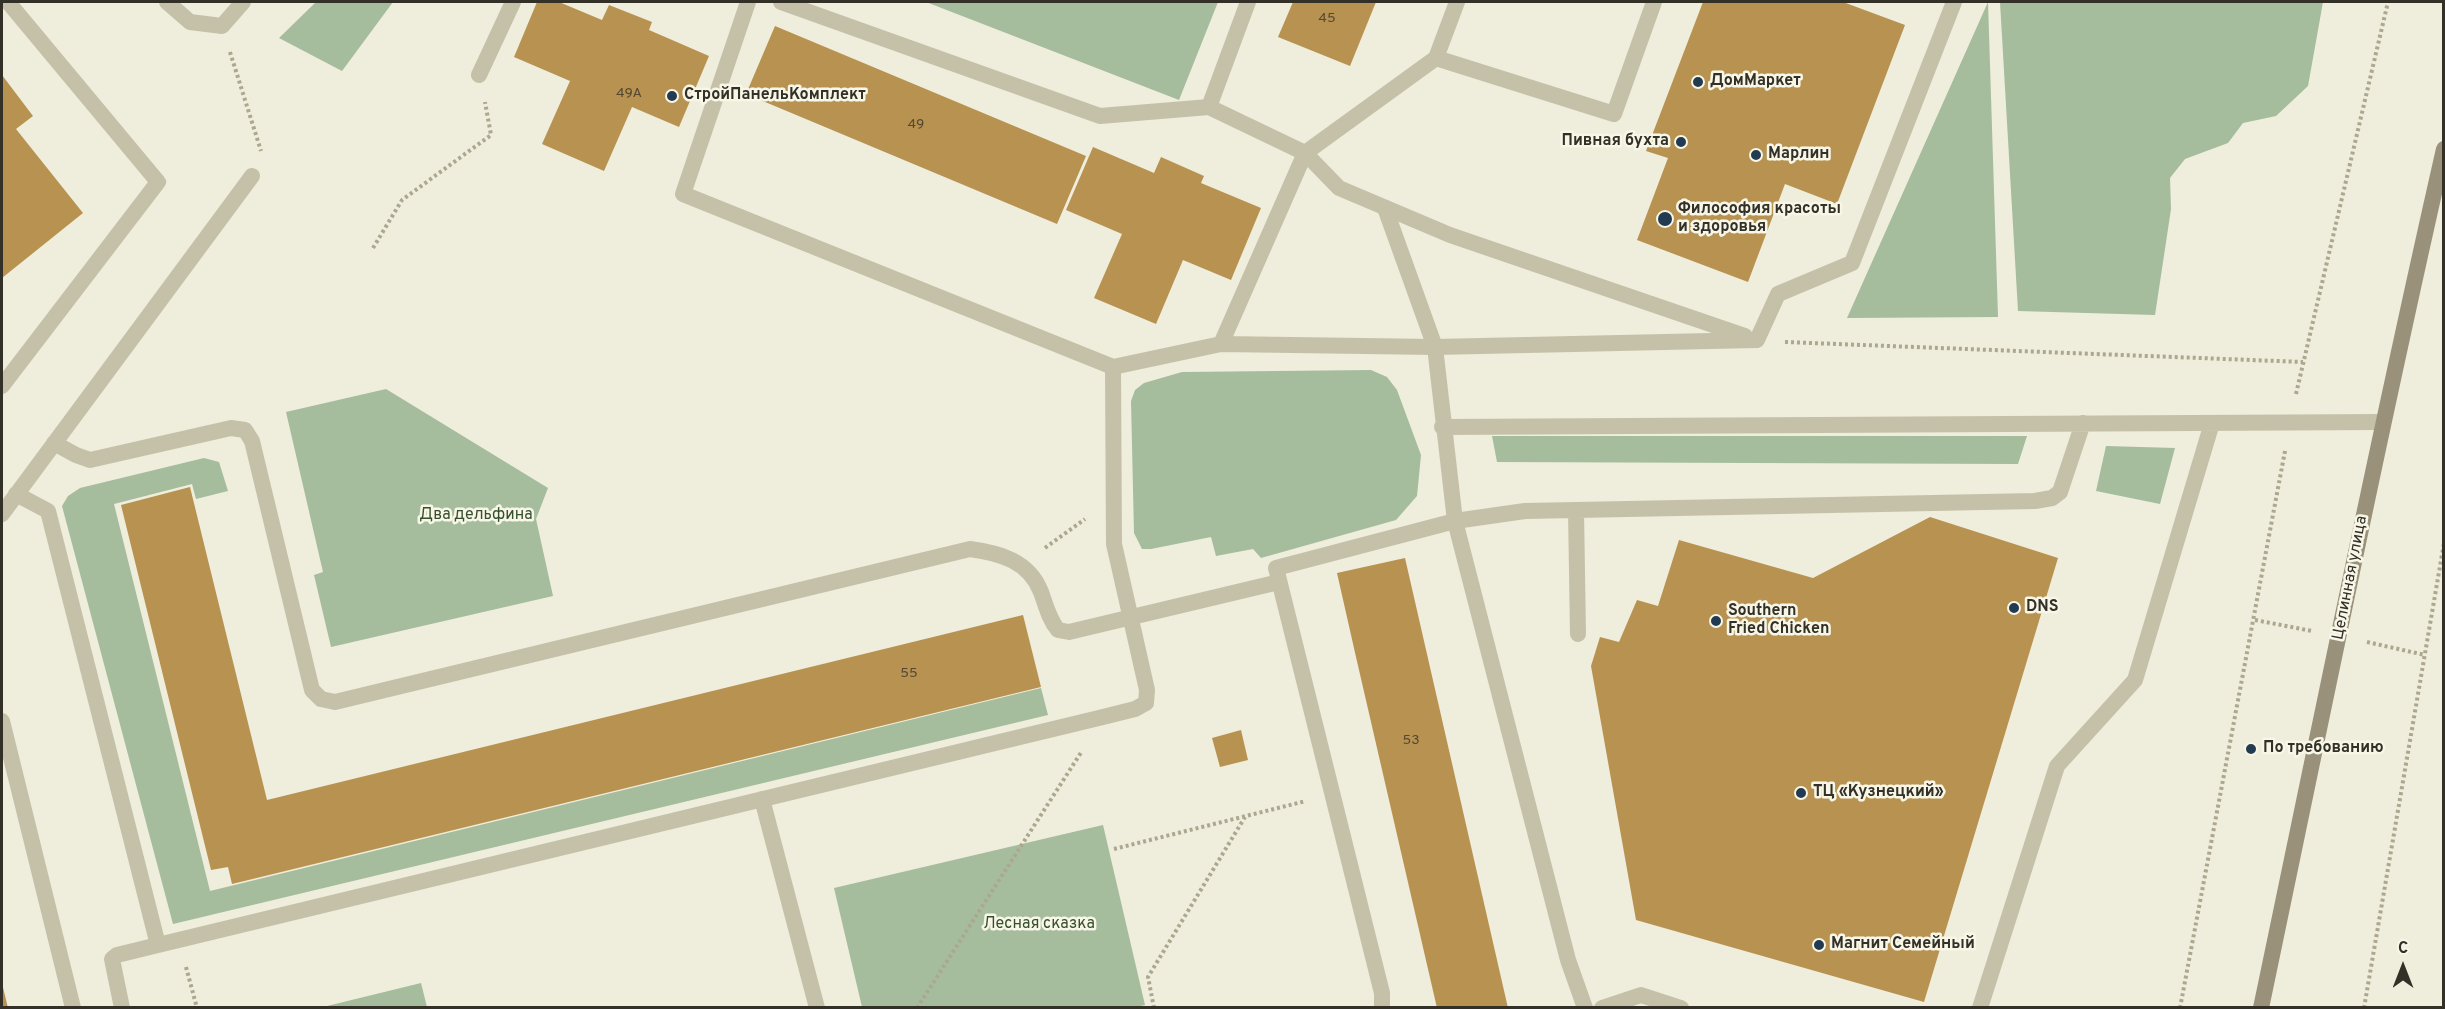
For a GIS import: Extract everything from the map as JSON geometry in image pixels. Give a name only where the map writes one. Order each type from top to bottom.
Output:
[{"type":"main road","name":"Целинная улица","points":[[2261,1008],[2340,637],[2382,422],[2444,149]]},
{"type":"street","points":[[2,386],[158,182],[8,2]]},
{"type":"street","points":[[167,2],[190,22],[222,26],[243,2]]},
{"type":"street","points":[[479,75],[513,2]]},
{"type":"street","points":[[748,2],[683,194],[1113,367],[1221,344],[1435,347],[1757,340]]},
{"type":"street","points":[[781,2],[1100,116],[1209,107],[1305,153],[1339,188],[1385,208],[1450,235],[1757,340]]},
{"type":"street","points":[[1209,107],[1248,2]]},
{"type":"street","points":[[1221,344],[1305,153],[1436,58],[1457,2]]},
{"type":"street","points":[[1436,58],[1614,114],[1654,2]]},
{"type":"street","points":[[1757,340],[1778,294],[1852,262],[1954,2]]},
{"type":"street","points":[[2,514],[252,176]]},
{"type":"street","points":[[1385,208],[1435,347],[1442,427],[1455,521],[1568,960],[1585,1008]]},
{"type":"street","points":[[122,1008],[112,959],[117,955],[1103,717],[1135,709],[1146,702],[1147,690],[1114,544],[1113,367]]},
{"type":"street","points":[[1442,427],[2382,422]]},
{"type":"street","points":[[1382,1008],[1382,993],[1276,568],[1455,521],[1525,511],[2035,501],[2052,498],[2060,492],[2083,423]]},
{"type":"street","points":[[1980,1008],[2057,766],[2135,680],[2212,423]]},
{"type":"street","points":[[54,443],[90,460],[231,428],[245,430],[252,441],[312,690],[321,699],[335,702],[970,549],[996,552],[1022,565],[1039,588],[1052,623],[1058,630],[1069,632],[1279,582]]},
{"type":"street","points":[[16,494],[48,511],[158,945]]},
{"type":"street","points":[[1576,510],[1578,634]]},
{"type":"street","points":[[2,721],[73,1008]]},
{"type":"street","points":[[762,799],[817,1008]]},
{"type":"street","points":[[1602,1008],[1641,995],[1681,1008]]},
{"type":"path","points":[[2180,1008],[2303,362],[2388,2]]},
{"type":"path","points":[[222,26],[264,159],[252,176]]},
{"type":"path","points":[[373,249],[402,200],[492,135],[479,75]]},
{"type":"path","points":[[1757,340],[2303,362]]},
{"type":"path","points":[[1022,565],[1092,514],[1114,513]]},
{"type":"path","points":[[2364,1008],[2444,543]]},
{"type":"path","points":[[918,1008],[1103,717]]},
{"type":"path","points":[[1114,849],[1332,795]]},
{"type":"path","points":[[1154,1008],[1148,977],[1245,816]]},
{"type":"path","points":[[179,940],[197,1008]]},
{"type":"green space","points":[[316,2],[393,2],[342,71],[279,38]]},
{"type":"green space","points":[[926,2],[1218,2],[1179,100]]},
{"type":"green space","points":[[1988,2],[1998,317],[1847,318]]},
{"type":"green space","points":[[2000,2],[2323,2],[2308,86],[2276,116],[2243,123],[2228,143],[2185,159],[2170,178],[2171,209],[2155,315],[2018,311]]},
{"type":"green space","points":[[1371,370],[1387,377],[1397,390],[1421,455],[1417,496],[1396,520],[1261,558],[1253,549],[1216,556],[1211,537],[1142,549],[1134,533],[1131,401],[1135,390],[1144,383],[1182,372]]},
{"type":"green space","name":"Два дельфина","points":[[386,389],[548,488],[536,519],[553,596],[331,647],[314,575],[323,572],[286,412]]},
{"type":"green space","points":[[1492,436],[2027,436],[2018,464],[1497,462]]},
{"type":"green space","points":[[2106,446],[2175,448],[2160,504],[2096,491]]},
{"type":"green space","points":[[204,458],[219,462],[228,491],[196,499],[192,484],[114,504],[210,891],[1041,688],[1048,715],[173,924],[62,506],[68,496],[80,488]]},
{"type":"green space","name":"Лесная сказка","points":[[1103,825],[1145,1005],[1132,1008],[862,1007],[834,888]]},
{"type":"green space","points":[[421,983],[427,1007],[323,1007]]},
{"type":"building","points":[[537,2],[559,2],[602,20],[609,5],[652,22],[649,30],[709,56],[679,127],[632,107],[604,171],[542,144],[570,81],[514,57]]},
{"type":"building","points":[[1293,2],[1376,2],[1350,66],[1278,37]]},
{"type":"building","points":[[1703,2],[1843,2],[1905,25],[1837,204],[1785,184],[1748,282],[1637,240],[1668,158],[1646,151]]},
{"type":"building","points":[[775,26],[1086,156],[1057,224],[746,94]]},
{"type":"building","points":[[2,75],[33,116],[16,129],[83,213],[2,278]]},
{"type":"building","points":[[1093,147],[1154,173],[1161,157],[1204,176],[1201,183],[1261,208],[1231,280],[1183,260],[1156,324],[1094,298],[1122,234],[1066,210]]},
{"type":"building","points":[[190,487],[267,800],[1023,615],[1041,687],[232,884],[228,867],[211,870],[121,505]]},
{"type":"building","name":"ТЦ «Кузнецкий»","points":[[1930,517],[2058,558],[1924,1002],[1636,920],[1591,666],[1600,637],[1619,642],[1637,600],[1658,606],[1679,540],[1813,578]]},
{"type":"building","points":[[1405,558],[1508,1008],[1437,1008],[1356,657],[1337,573]]},
{"type":"building","points":[[1241,730],[1248,760],[1220,767],[1212,738]]},
{"type":"building","points":[[2,983],[8,1008],[2,1008]]},
{"type":"place","name":"ДомМаркет","points":[[1698,82]]},
{"type":"place","name":"СтройПанельКомплект","points":[[672,96]]},
{"type":"place","name":"Пивная бухта","points":[[1681,142]]},
{"type":"place","name":"Марлин","points":[[1756,155]]},
{"type":"place","name":"Философия красоты и здоровья","points":[[1665,219]]},
{"type":"place","name":"DNS","points":[[2014,608]]},
{"type":"place","name":"Southern Fried Chicken","points":[[1716,621]]},
{"type":"place","name":"По требованию","points":[[2251,749]]},
{"type":"place","name":"ТЦ «Кузнецкий»","points":[[1801,793]]},
{"type":"place","name":"Магнит Семейный","points":[[1819,945]]}]
